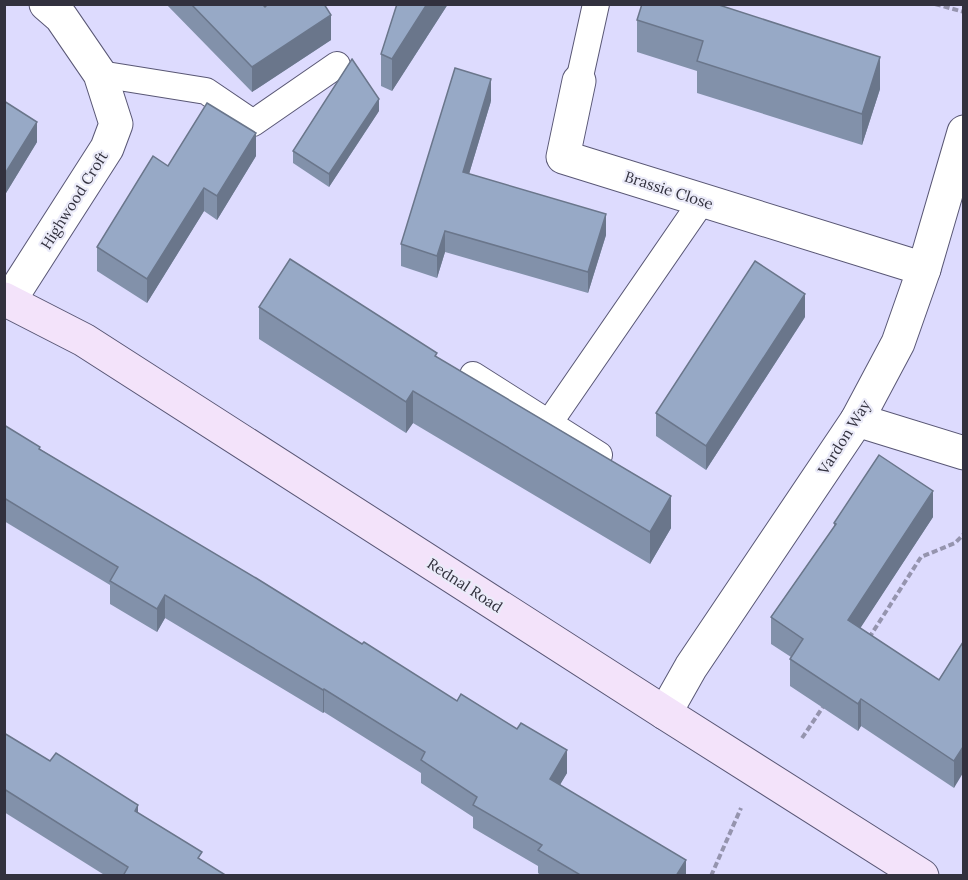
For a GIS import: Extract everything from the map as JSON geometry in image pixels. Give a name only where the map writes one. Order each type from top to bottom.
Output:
[{"type":"street","name":"Highwood Croft","points":[[7,300],[107,148],[116,124],[100,74],[61,17],[46,4]]},
{"type":"street","name":"Brassie Close","points":[[579,81],[563,157],[924,269]]},
{"type":"street","name":"Vardon Way","points":[[665,713],[691,667],[857,420],[898,343],[924,269],[963,132]]},
{"type":"street","name":"Rednal Road","points":[[7,300],[84,340],[922,876]]},
{"type":"street","points":[[857,420],[963,453]]},
{"type":"lane","name":"Brassie Close","points":[[579,81],[596,4]]},
{"type":"lane","points":[[100,74],[206,91],[253,123],[337,65]]},
{"type":"lane","points":[[549,423],[702,201]]},
{"type":"lane","points":[[473,375],[616,466]]},
{"type":"path","points":[[935,4],[963,12]]},
{"type":"path","points":[[864,645],[921,557],[955,543],[963,534]]},
{"type":"path","points":[[870,636],[880,642]]},
{"type":"path","points":[[802,738],[828,698]]},
{"type":"path","points":[[711,876],[757,771]]},
{"type":"building","points":[[191,4],[262,4],[265,7],[268,4],[324,4],[331,15],[252,67]]},
{"type":"building","points":[[397,4],[427,4],[392,59],[381,54]]},
{"type":"building","points":[[642,4],[716,4],[880,57],[862,114],[697,61],[703,41],[637,20]]},
{"type":"building","points":[[352,59],[379,99],[329,174],[293,151]]},
{"type":"building","points":[[455,68],[491,79],[463,172],[606,214],[588,272],[445,231],[437,256],[401,244]]},
{"type":"building","points":[[4,101],[37,122],[6,172],[4,171]]},
{"type":"building","points":[[207,103],[256,133],[217,196],[204,188],[147,279],[97,247],[153,156],[168,166]]},
{"type":"building","points":[[290,259],[437,353],[435,356],[671,496],[650,532],[413,391],[406,402],[259,307]]},
{"type":"building","points":[[755,261],[805,294],[706,446],[656,413]]},
{"type":"building","points":[[4,425],[40,447],[39,449],[362,644],[364,642],[457,701],[461,694],[517,729],[521,723],[567,750],[550,779],[686,860],[676,876],[582,876],[538,850],[542,845],[473,805],[477,797],[421,760],[425,752],[165,595],[157,609],[110,581],[118,567],[4,498]]},
{"type":"building","points":[[879,455],[933,491],[848,620],[939,680],[963,642],[963,747],[954,761],[861,699],[858,704],[790,659],[803,639],[771,617],[836,524],[834,523]]},
{"type":"building","points":[[4,733],[50,761],[56,753],[138,805],[135,811],[202,852],[198,858],[227,876],[123,876],[128,867],[4,789]]}]
